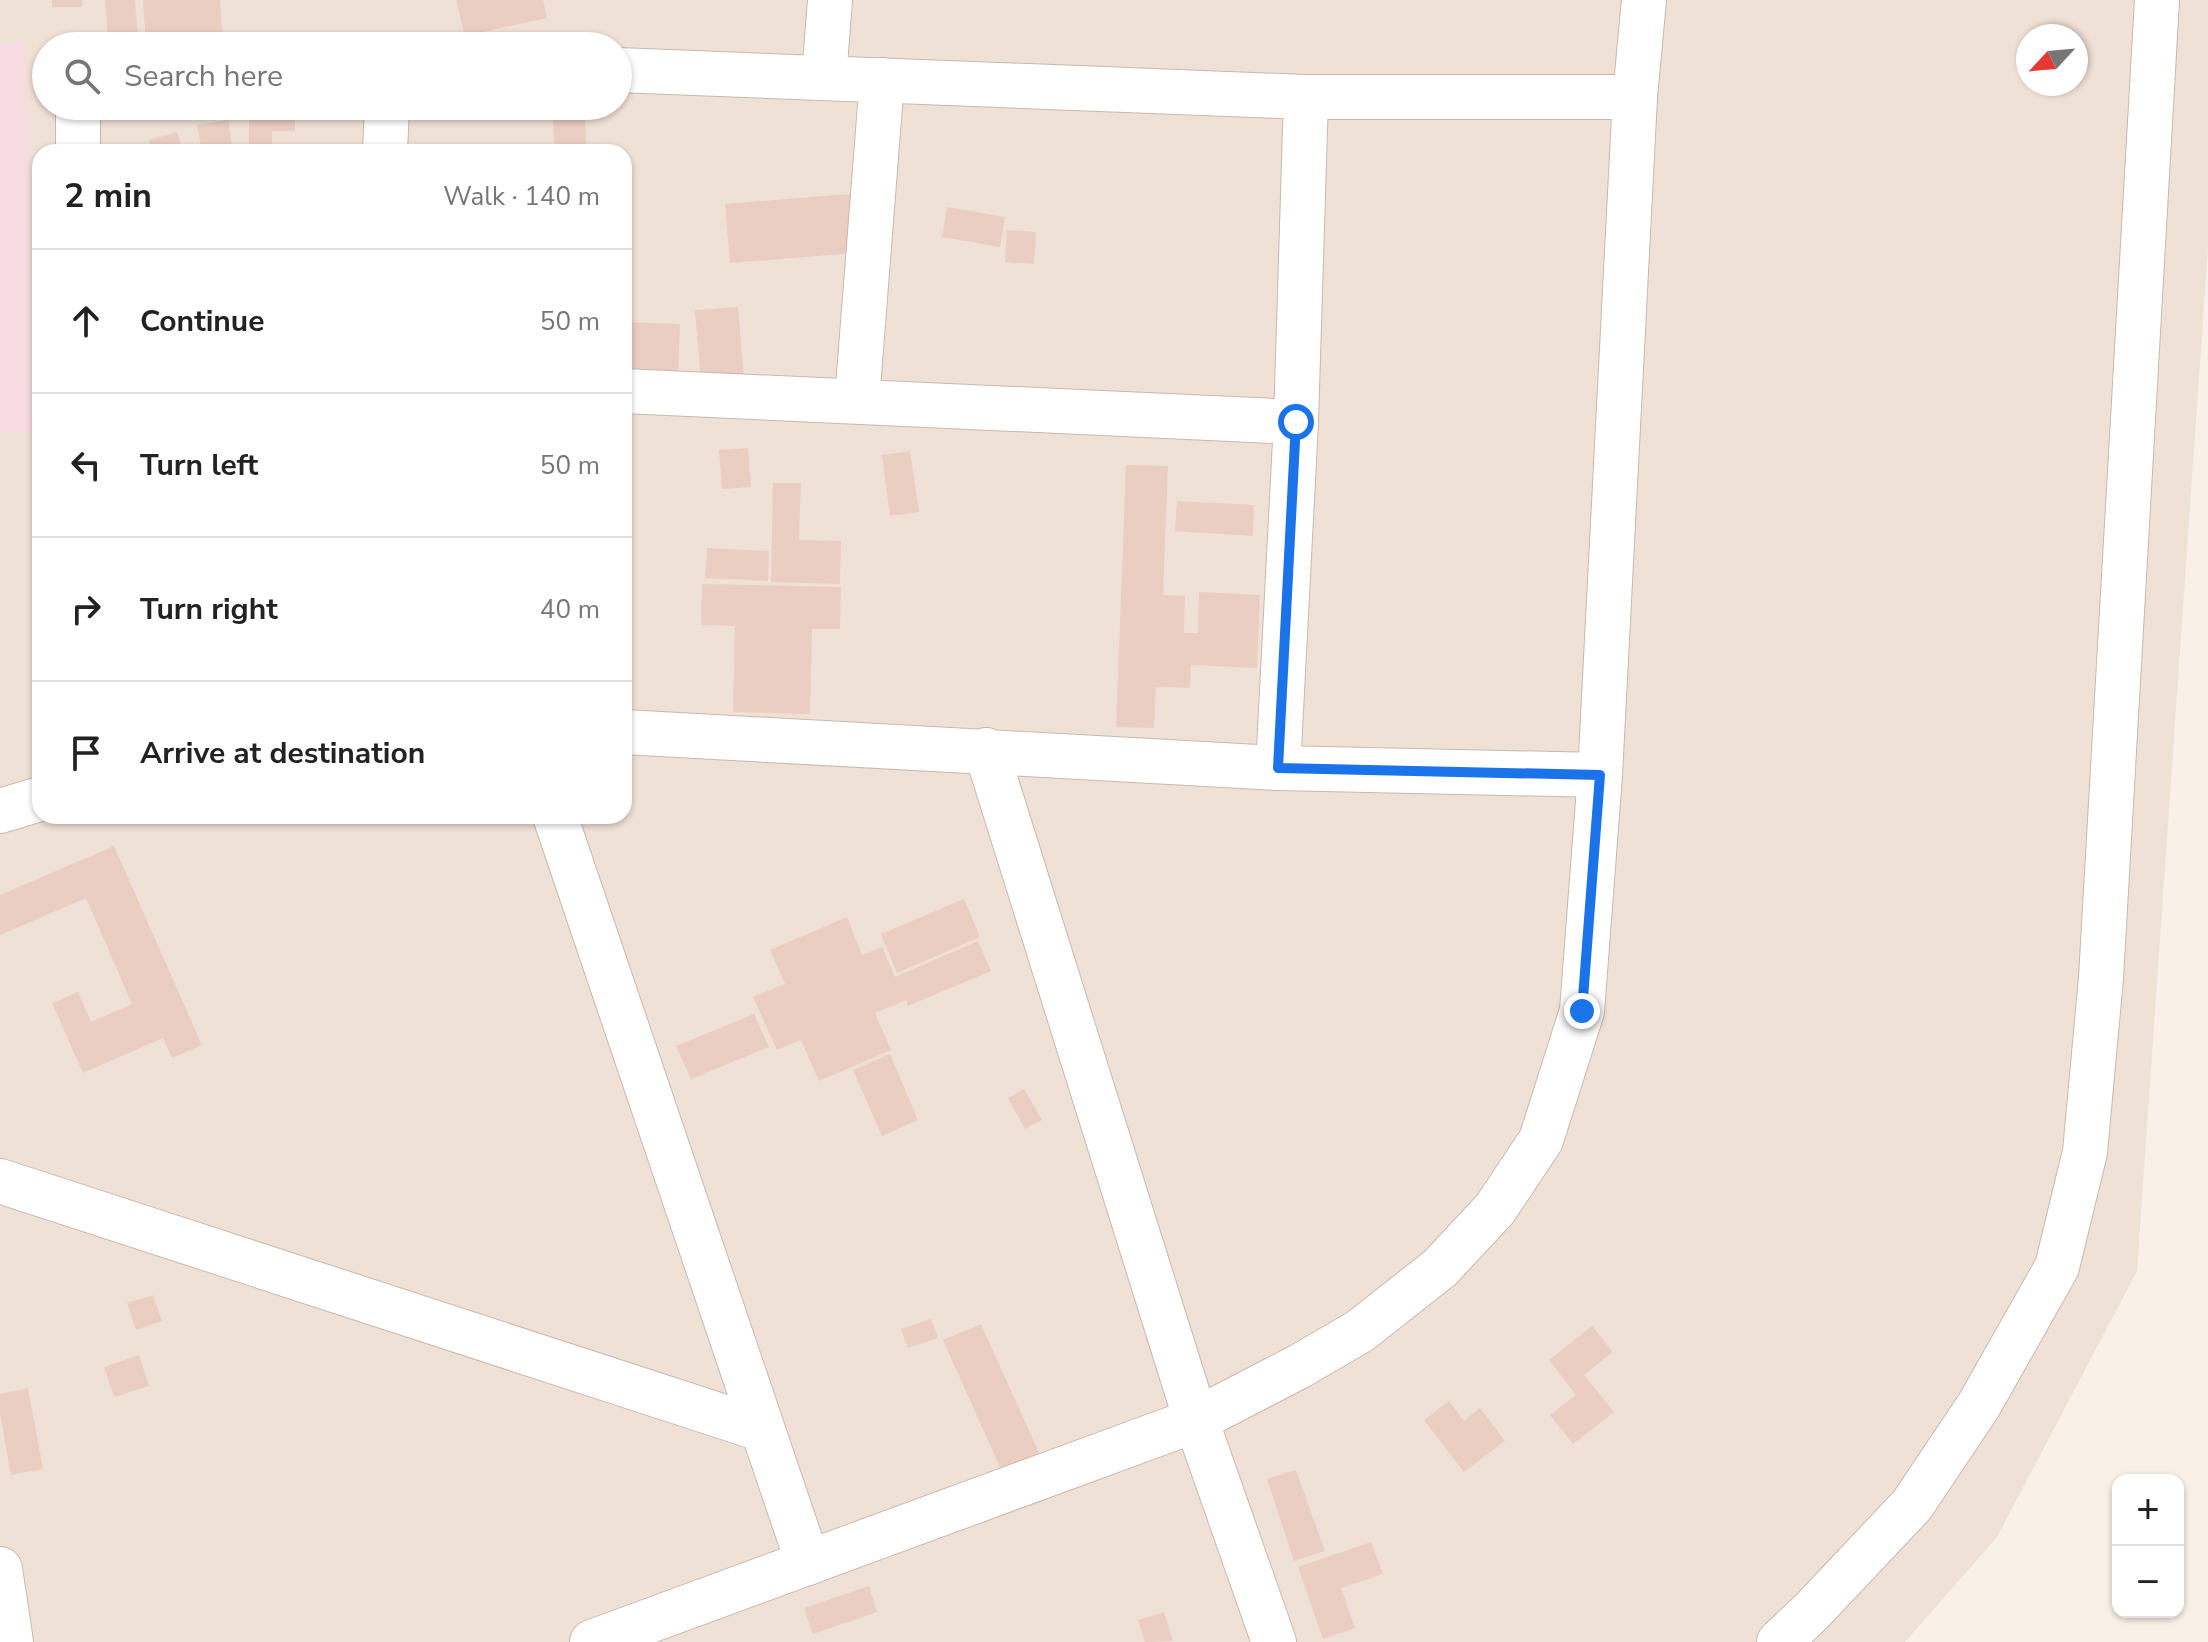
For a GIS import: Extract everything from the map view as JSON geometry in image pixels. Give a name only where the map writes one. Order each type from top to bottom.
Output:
[{"type":"street","points":[[824,77],[830,0]]},
{"type":"street","points":[[592,1642],[1196,1420],[1360,1331],[1440,1268],[1495,1209],[1541,1140],[1582,1011],[1600,775],[1635,97],[1644,0]]},
{"type":"street","points":[[1779,1642],[1912,1505],[1979,1405],[2057,1267],[2085,1152],[2101,978],[2157,0]]},
{"type":"street","points":[[632,70],[1306,97],[1635,97]]},
{"type":"street","points":[[857,400],[882,80]]},
{"type":"street","points":[[1278,768],[1296,422],[1306,97]]},
{"type":"street","points":[[78,120],[78,144]]},
{"type":"street","points":[[385,144],[386,120]]},
{"type":"street","points":[[632,391],[1296,422]]},
{"type":"street","points":[[632,732],[1278,768],[1600,775]]},
{"type":"street","points":[[986,750],[1196,1420],[1274,1642]]},
{"type":"street","points":[[0,811],[32,801]]},
{"type":"street","points":[[558,824],[808,1563]]},
{"type":"street","points":[[0,1181],[761,1429]]},
{"type":"street","points":[[0,1569],[11,1642]]},
{"type":"shaded area","points":[[0,0],[2208,0],[2208,248],[2137,1271],[1997,1537],[1905,1642],[0,1642]]},
{"type":"shaded area","points":[[0,43],[25,43],[32,432],[0,432]]},
{"type":"building","points":[[52,0],[82,0],[82,7],[52,7]]},
{"type":"building","points":[[105,0],[135,0],[137,32],[107,32]]},
{"type":"building","points":[[143,0],[220,0],[222,32],[145,32]]},
{"type":"building","points":[[456,0],[543,0],[547,18],[483,32],[464,32]]},
{"type":"building","points":[[228,120],[232,144],[201,144],[197,125]]},
{"type":"building","points":[[249,120],[295,120],[295,131],[272,131],[272,144],[249,144]]},
{"type":"building","points":[[553,120],[585,120],[586,144],[555,144]]},
{"type":"building","points":[[177,132],[181,144],[150,144],[149,140]]},
{"type":"building","points":[[862,193],[867,252],[730,263],[725,204]]},
{"type":"building","points":[[947,207],[1005,217],[1000,247],[942,237]]},
{"type":"building","points":[[1007,230],[1036,232],[1034,264],[1005,262]]},
{"type":"building","points":[[738,307],[744,379],[701,382],[695,310]]},
{"type":"building","points":[[632,322],[680,324],[678,380],[632,378]]},
{"type":"building","points":[[748,448],[751,487],[722,489],[719,450]]},
{"type":"building","points":[[910,451],[919,512],[890,516],[882,455]]},
{"type":"building","points":[[1126,465],[1168,466],[1163,595],[1185,596],[1184,633],[1198,633],[1199,592],[1260,595],[1257,668],[1191,665],[1190,688],[1156,687],[1154,728],[1116,727]]},
{"type":"building","points":[[773,483],[801,483],[799,540],[841,541],[840,584],[771,582]]},
{"type":"building","points":[[1177,501],[1254,505],[1253,536],[1175,531]]},
{"type":"building","points":[[707,548],[769,551],[768,581],[705,578]]},
{"type":"building","points":[[702,584],[841,587],[840,629],[812,629],[810,714],[733,712],[735,626],[701,625]]},
{"type":"building","points":[[114,846],[202,1045],[172,1058],[163,1038],[83,1073],[52,1003],[78,992],[91,1022],[132,1004],[86,898],[0,935],[0,895]]},
{"type":"building","points":[[964,899],[980,937],[897,973],[881,934]]},
{"type":"building","points":[[847,917],[862,955],[882,947],[895,977],[978,941],[991,971],[908,1006],[906,1000],[875,1013],[891,1050],[819,1081],[801,1040],[777,1050],[753,997],[785,984],[770,950]]},
{"type":"building","points":[[754,1014],[769,1047],[691,1079],[676,1046]]},
{"type":"building","points":[[890,1054],[918,1120],[882,1136],[853,1070]]},
{"type":"building","points":[[1024,1089],[1042,1120],[1025,1129],[1008,1098]]},
{"type":"building","points":[[153,1295],[162,1321],[136,1330],[127,1303]]},
{"type":"building","points":[[931,1319],[938,1338],[908,1348],[901,1329]]},
{"type":"building","points":[[981,1324],[1040,1455],[1002,1472],[943,1340]]},
{"type":"building","points":[[1592,1326],[1613,1352],[1584,1375],[1614,1412],[1573,1444],[1550,1415],[1576,1395],[1549,1360]]},
{"type":"building","points":[[139,1355],[149,1386],[114,1397],[104,1367]]},
{"type":"building","points":[[28,1388],[43,1469],[11,1475],[0,1414],[0,1394]]},
{"type":"building","points":[[1449,1401],[1464,1421],[1480,1408],[1505,1441],[1464,1472],[1424,1420]]},
{"type":"building","points":[[1296,1470],[1325,1551],[1294,1561],[1267,1479]]},
{"type":"building","points":[[1371,1542],[1383,1574],[1341,1588],[1355,1628],[1323,1639],[1298,1567]]},
{"type":"building","points":[[869,1586],[877,1612],[813,1634],[804,1608]]},
{"type":"building","points":[[1164,1612],[1173,1641],[1145,1642],[1138,1620]]},
{"type":"route","points":[[1296,422],[1278,768],[1600,775],[1582,1011]]}]
